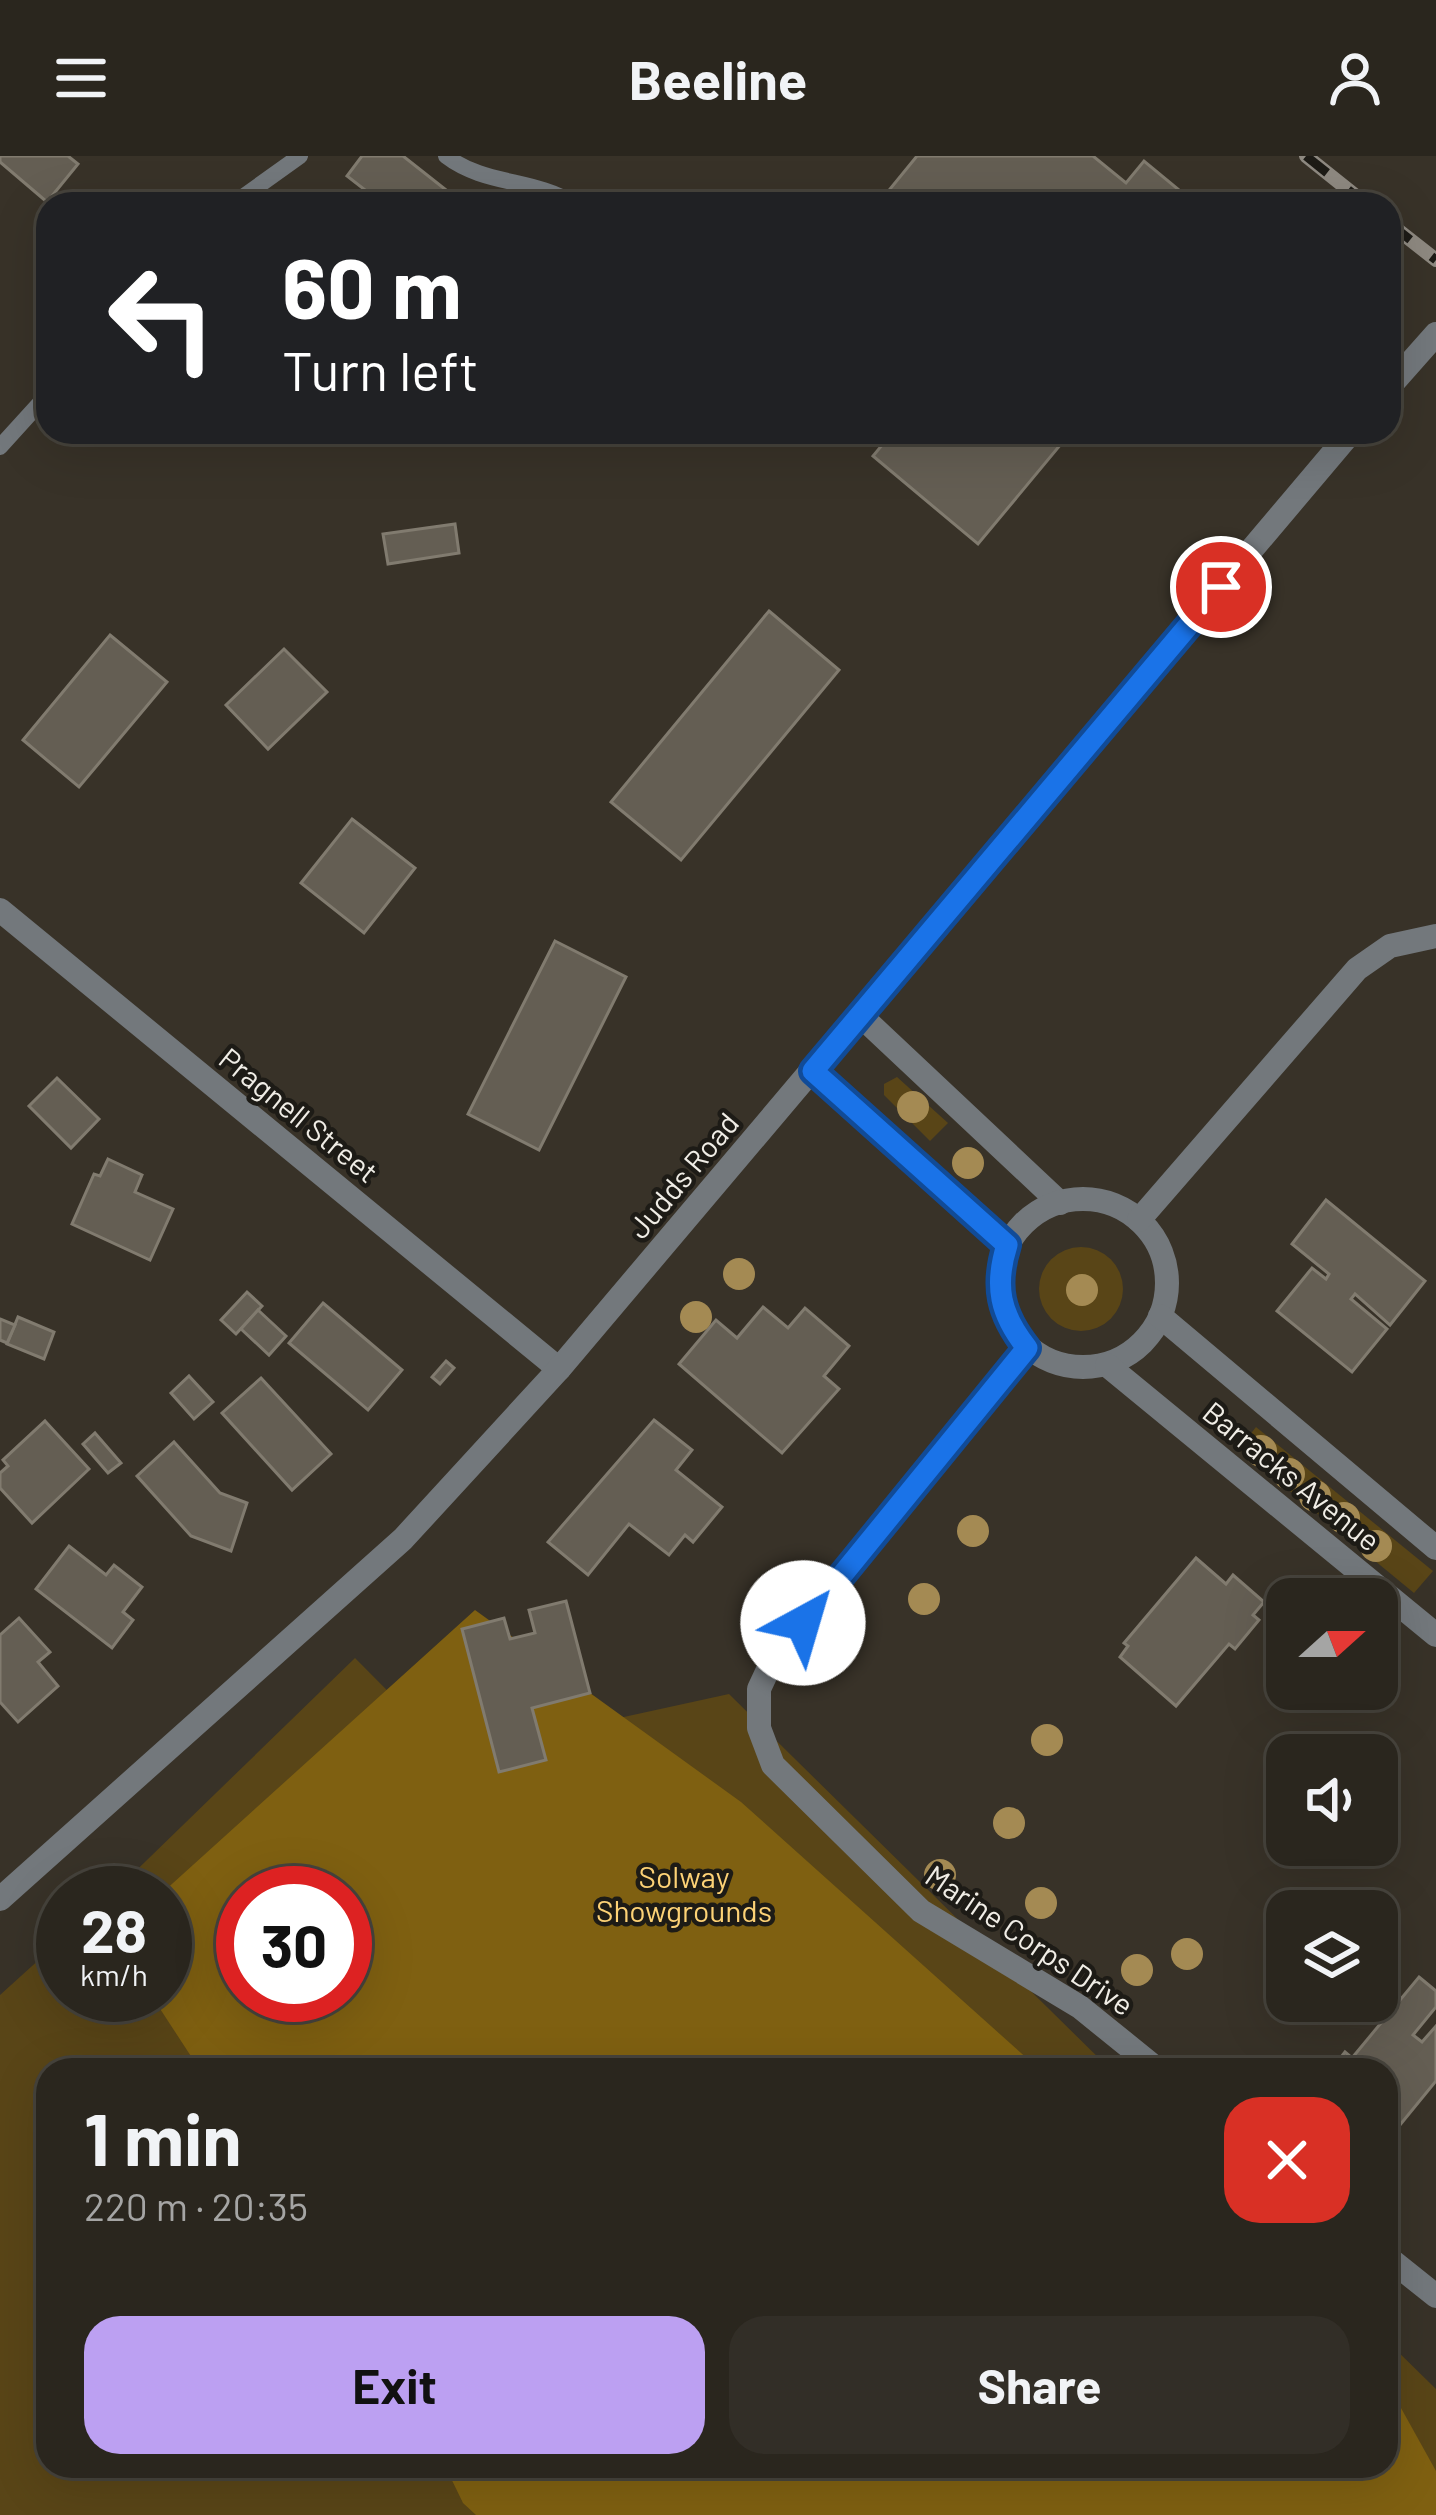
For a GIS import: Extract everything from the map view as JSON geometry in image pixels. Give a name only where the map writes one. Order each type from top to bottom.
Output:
[{"type":"street","points":[[1401,373],[1436,334]]},
{"type":"street","name":"Judds Road","points":[[0,1900],[404,1539],[559,1369],[1342,444]]},
{"type":"street","name":"Pragnell Street","points":[[0,910],[559,1369]]},
{"type":"street","points":[[1139,1220],[1357,969],[1390,946],[1436,936]]},
{"type":"street","points":[[861,1016],[1060,1203]]},
{"type":"street","points":[[813,1071],[1007,1245]]},
{"type":"street","points":[[1099,1200],[1139,1220],[1160,1249],[1168,1276],[1160,1316],[1133,1352],[1108,1365],[1079,1368],[1052,1362],[1027,1348],[1009,1325],[1000,1298],[999,1270],[1007,1245],[1023,1223],[1060,1203],[1099,1200]]},
{"type":"street","name":"Barracks Avenue","points":[[1160,1316],[1436,1548]]},
{"type":"street","name":"Marine Corps Drive","points":[[1027,1348],[773,1659],[759,1689],[760,1728],[773,1765],[921,1911],[1080,2007],[1143,2058]]},
{"type":"street","name":"Barracks Avenue","points":[[1108,1365],[1436,1635]]},
{"type":"street","points":[[1398,2266],[1436,2296]]},
{"type":"lane","points":[[250,192],[300,156]]},
{"type":"lane","points":[[446,156],[474,175],[546,192]]},
{"type":"lane","points":[[0,446],[7,424],[36,403]]},
{"type":"green space","points":[[897,1077],[948,1123],[930,1141],[884,1095],[884,1084]]},
{"type":"green space","points":[[1081,1247],[1111,1259],[1123,1289],[1111,1319],[1081,1331],[1051,1319],[1039,1289],[1051,1259]]},
{"type":"green space","points":[[1256,1427],[1433,1571],[1414,1593],[1239,1449]]},
{"type":"green space","points":[[475,1610],[741,1802],[1027,2058],[192,2058],[169,2022],[192,2022],[192,1866]]},
{"type":"green space","name":"Solway Showgrounds","points":[[355,1658],[513,1817],[610,1720],[729,1694],[1099,2058],[36,2058],[36,2478],[1398,2478],[1398,2352],[1436,2389],[1436,2515],[0,2515],[0,1995],[36,1962],[36,2022],[192,2022],[192,1866],[141,1866]]},
{"type":"green space","points":[[1398,2403],[1436,2471],[1436,2515],[476,2515],[463,2503],[451,2478],[1398,2478]]},
{"type":"building","points":[[0,156],[68,156],[78,164],[55,192],[36,193],[0,162]]},
{"type":"building","points":[[362,156],[403,156],[449,192],[368,192],[347,176]]},
{"type":"building","points":[[917,156],[1093,156],[1126,183],[1144,161],[1181,192],[894,192],[890,189]]},
{"type":"building","points":[[883,444],[1061,444],[978,544],[873,456]]},
{"type":"building","points":[[455,524],[459,553],[388,564],[383,534]]},
{"type":"building","points":[[769,611],[839,670],[681,860],[611,802]]},
{"type":"building","points":[[110,635],[167,682],[79,787],[23,740]]},
{"type":"building","points":[[284,649],[327,692],[268,749],[226,705]]},
{"type":"building","points":[[352,819],[415,868],[364,933],[301,883]]},
{"type":"building","points":[[555,941],[626,977],[539,1150],[468,1114]]},
{"type":"building","points":[[57,1078],[99,1119],[71,1148],[29,1106]]},
{"type":"building","points":[[108,1159],[142,1175],[135,1192],[173,1209],[150,1260],[72,1224],[94,1174],[100,1176]]},
{"type":"building","points":[[1326,1200],[1425,1281],[1390,1325],[1355,1294],[1351,1299],[1387,1329],[1352,1372],[1277,1311],[1312,1268],[1326,1279],[1329,1274],[1292,1244]]},
{"type":"building","points":[[247,1292],[262,1306],[236,1334],[221,1320]]},
{"type":"building","points":[[323,1303],[402,1370],[368,1410],[289,1343]]},
{"type":"building","points":[[763,1307],[788,1328],[805,1308],[849,1346],[824,1376],[839,1389],[782,1453],[679,1364],[716,1320],[737,1338]]},
{"type":"building","points":[[258,1310],[286,1336],[269,1355],[241,1329]]},
{"type":"building","points":[[18,1317],[54,1332],[44,1359],[7,1344]]},
{"type":"building","points":[[0,1319],[15,1325],[7,1343],[0,1340]]},
{"type":"building","points":[[446,1361],[454,1368],[440,1384],[432,1377]]},
{"type":"building","points":[[189,1376],[213,1402],[194,1419],[171,1393]]},
{"type":"building","points":[[261,1378],[331,1454],[292,1490],[222,1413]]},
{"type":"building","points":[[654,1420],[692,1450],[676,1470],[722,1507],[693,1542],[685,1535],[669,1555],[629,1524],[588,1575],[548,1542]]},
{"type":"building","points":[[45,1421],[89,1469],[32,1523],[0,1488],[0,1473],[8,1466],[3,1460]]},
{"type":"building","points":[[95,1433],[121,1463],[108,1473],[83,1444]]},
{"type":"building","points":[[174,1442],[220,1493],[247,1503],[231,1551],[191,1536],[137,1476]]},
{"type":"building","points":[[69,1546],[106,1575],[114,1565],[142,1587],[123,1612],[133,1620],[112,1648],[36,1589]]},
{"type":"building","points":[[1196,1558],[1226,1584],[1233,1575],[1264,1602],[1253,1615],[1259,1620],[1235,1649],[1229,1644],[1176,1706],[1120,1657],[1128,1646],[1124,1643]]},
{"type":"building","points":[[566,1601],[590,1693],[532,1708],[546,1760],[499,1772],[462,1629],[504,1618],[510,1639],[535,1633],[529,1610]]},
{"type":"building","points":[[19,1618],[50,1652],[38,1662],[58,1686],[18,1722],[0,1702],[0,1635]]},
{"type":"building","points":[[1419,1977],[1436,1991],[1436,2007],[1413,2035],[1422,2042],[1436,2026],[1436,2081],[1398,2127],[1398,2058],[1352,2058],[1382,2022],[1398,2022],[1398,2002]]},
{"type":"railway","points":[[1306,156],[1351,192]]},
{"type":"railway","points":[[1401,232],[1436,260]]},
{"type":"route","points":[[803,1623],[1027,1348],[1009,1325],[1000,1298],[999,1270],[1007,1245],[813,1071],[1221,587]]}]
